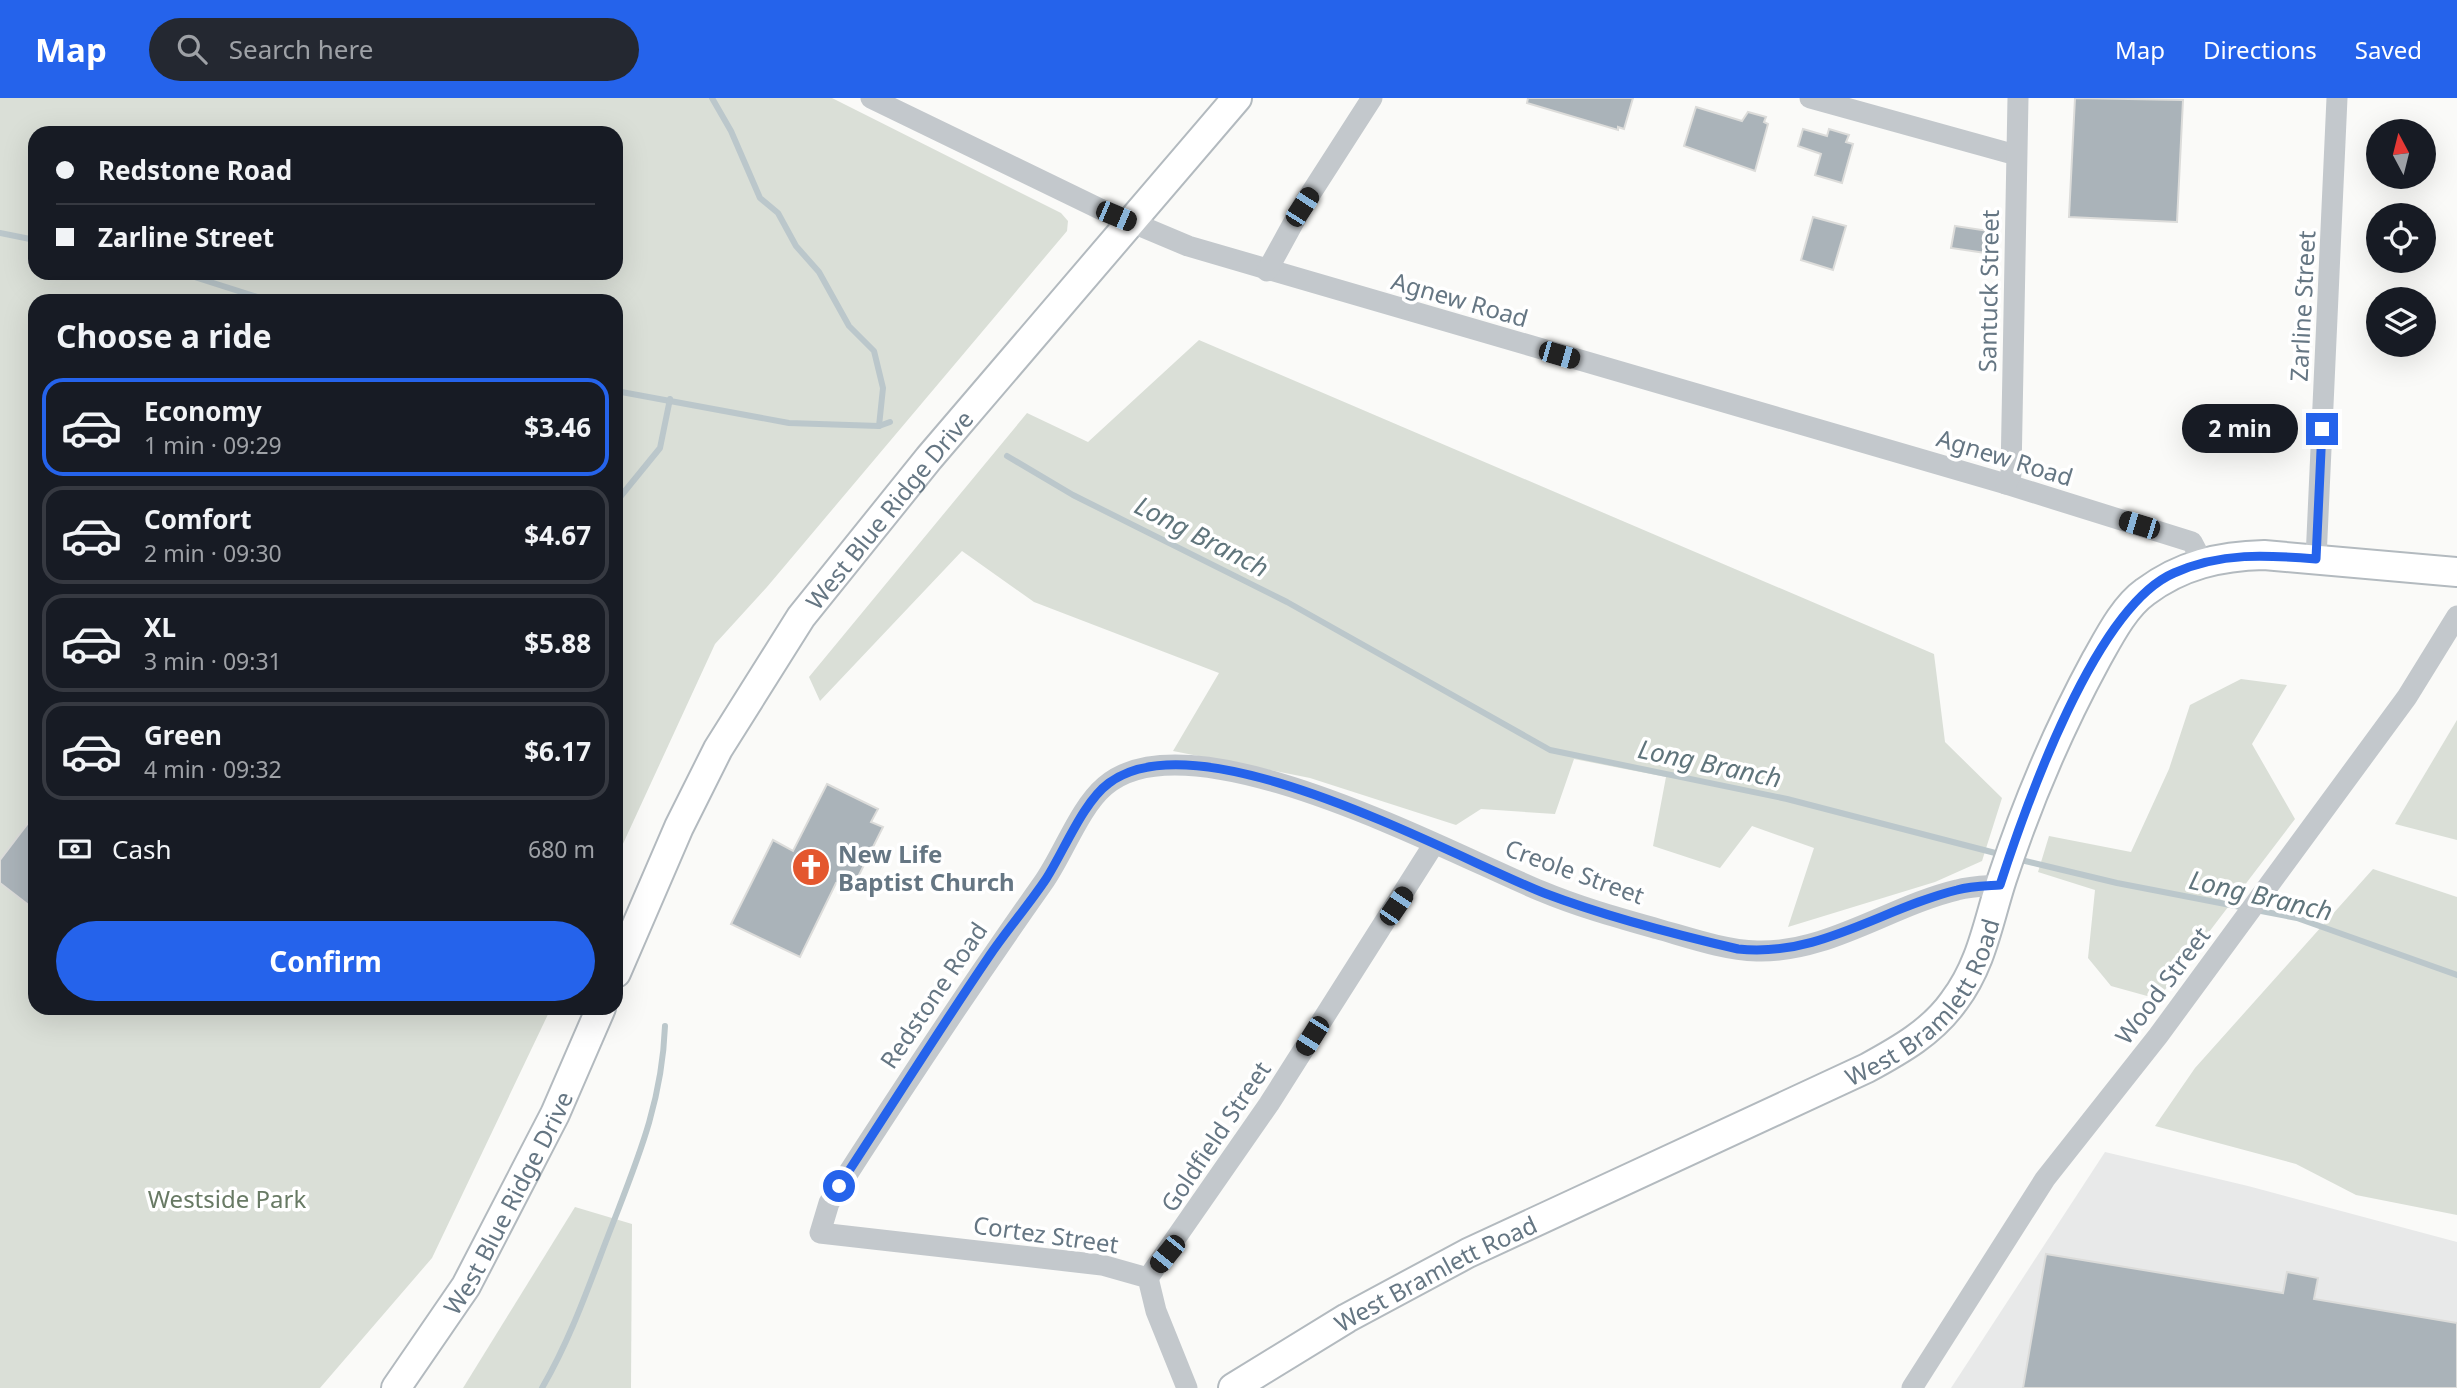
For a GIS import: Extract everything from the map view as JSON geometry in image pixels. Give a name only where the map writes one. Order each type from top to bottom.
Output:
[{"type":"street","name":"Agnew Road","points":[[871,98],[1131,222],[1188,246],[2006,484],[2192,542],[2203,563]]},
{"type":"street","name":"West Blue Ridge Drive","points":[[623,957],[679,827],[718,749],[801,617],[929,458],[1237,98]]},
{"type":"street","points":[[1267,271],[1302,207],[1372,98]]},
{"type":"street","points":[[1810,98],[2016,155]]},
{"type":"street","name":"Santuck Street","points":[[2006,484],[2011,474],[2018,98]]},
{"type":"street","name":"Zarline Street","points":[[2316,559],[2337,98]]},
{"type":"street","name":"West Bramlett Road","points":[[1233,1388],[1347,1318],[1468,1253],[1867,1068],[1904,1048],[1941,1017],[1966,984],[1984,946],[2003,878],[2056,738],[2121,620],[2142,593],[2172,573],[2233,556],[2316,559],[2457,572]]},
{"type":"street","name":"Wood Street","points":[[1912,1388],[2045,1179],[2158,1036],[2407,697],[2457,616]]},
{"type":"street","name":"Creole Street","points":[[1136,769],[1195,766],[1285,785],[1335,801],[1589,909],[1688,937],[1756,951],[1800,947],[1959,889],[2003,878]]},
{"type":"street","name":"Redstone Road","points":[[820,1233],[829,1203],[989,956],[1045,880],[1094,798],[1108,783],[1136,769]]},
{"type":"street","name":"Goldfield Street","points":[[1148,1278],[1269,1104],[1434,844]]},
{"type":"street","name":"West Blue Ridge Drive","points":[[396,1388],[466,1286],[555,1114],[598,1015]]},
{"type":"street","name":"Cortez Street","points":[[820,1233],[1102,1265],[1148,1278]]},
{"type":"street","points":[[1148,1278],[1156,1311],[1187,1388]]},
{"type":"shaded area","points":[[2105,1152],[2248,1186],[2457,1242],[2457,1388],[1951,1388]]},
{"type":"green space","name":"Westside Park","points":[[0,98],[832,98],[1061,213],[1068,221],[1067,231],[767,587],[715,644],[623,844],[623,294],[28,294],[28,1015],[548,1015],[432,1258],[320,1388],[0,1388]]},
{"type":"green space","points":[[1199,340],[1934,654],[1945,742],[2002,798],[1982,861],[1935,882],[1788,927],[1814,848],[1752,826],[1720,868],[1653,846],[1666,777],[1574,759],[1555,814],[1481,809],[1456,825],[1310,778],[1173,751],[1219,673],[1034,602],[962,551],[820,701],[809,677],[1027,413],[1088,442]]},
{"type":"green space","points":[[2241,679],[2287,685],[2252,744],[2295,819],[2158,999],[2111,986],[2088,958],[2095,890],[2038,872],[2049,836],[2131,852],[2169,769],[2190,705]]},
{"type":"green space","points":[[2457,720],[2457,840],[2395,824]]},
{"type":"green space","points":[[2373,869],[2457,897],[2457,1215],[2356,1195],[2296,1164],[2155,1126],[2195,1068]]},
{"type":"green space","points":[[575,1207],[632,1224],[631,1388],[463,1388]]},
{"type":"building","points":[[1528,98],[1633,98],[1624,129],[1618,127],[1618,130],[1527,103]]},
{"type":"building","points":[[2075,98],[2183,100],[2177,222],[2069,217]]},
{"type":"building","points":[[1696,107],[1742,121],[1748,112],[1766,117],[1764,122],[1768,124],[1755,171],[1684,146]]},
{"type":"building","points":[[1803,129],[1827,136],[1829,129],[1849,135],[1846,142],[1853,144],[1842,183],[1815,175],[1821,154],[1798,146]]},
{"type":"building","points":[[1813,217],[1846,226],[1833,270],[1801,260]]},
{"type":"building","points":[[1955,226],[1989,231],[1986,253],[1951,248]]},
{"type":"building","name":"New Life Baptist Church","points":[[827,784],[878,809],[871,822],[883,827],[851,891],[836,883],[800,957],[731,924],[773,840],[793,851]]},
{"type":"building","points":[[28,823],[28,905],[0,883],[0,860]]},
{"type":"building","points":[[2046,1254],[2283,1293],[2287,1272],[2318,1278],[2314,1299],[2457,1323],[2457,1388],[2023,1388]]},
{"type":"waterway","points":[[712,98],[731,131],[760,198],[778,213],[796,246],[819,272],[849,326],[874,351],[883,388],[879,426]]},
{"type":"waterway","name":"Long Branch","points":[[0,233],[28,239]]},
{"type":"waterway","name":"Long Branch","points":[[204,280],[248,294]]},
{"type":"waterway","name":"Long Branch","points":[[623,392],[789,423],[879,426],[890,422]]},
{"type":"waterway","points":[[623,493],[660,448],[670,399]]},
{"type":"waterway","name":"Long Branch","points":[[1007,456],[1073,495],[1287,602],[1550,750],[1787,799],[2003,855]]},
{"type":"waterway","name":"Long Branch","points":[[2017,859],[2117,883],[2246,908]]},
{"type":"waterway","name":"Long Branch","points":[[2256,910],[2297,918],[2457,975]]},
{"type":"waterway","points":[[542,1388],[578,1314],[638,1158],[659,1082],[665,1026]]},
{"type":"place","name":"New Life Baptist Church","points":[[811,867]]},
{"type":"route","points":[[839,1186],[989,956],[1045,880],[1094,798],[1108,783],[1136,769],[1195,766],[1285,785],[1335,801],[1542,892],[1589,909],[1738,949],[1788,950],[1820,941],[1929,898],[1959,889],[2000,885],[2056,738],[2106,643],[2142,593],[2172,573],[2233,556],[2264,555],[2316,559],[2322,429]]}]
